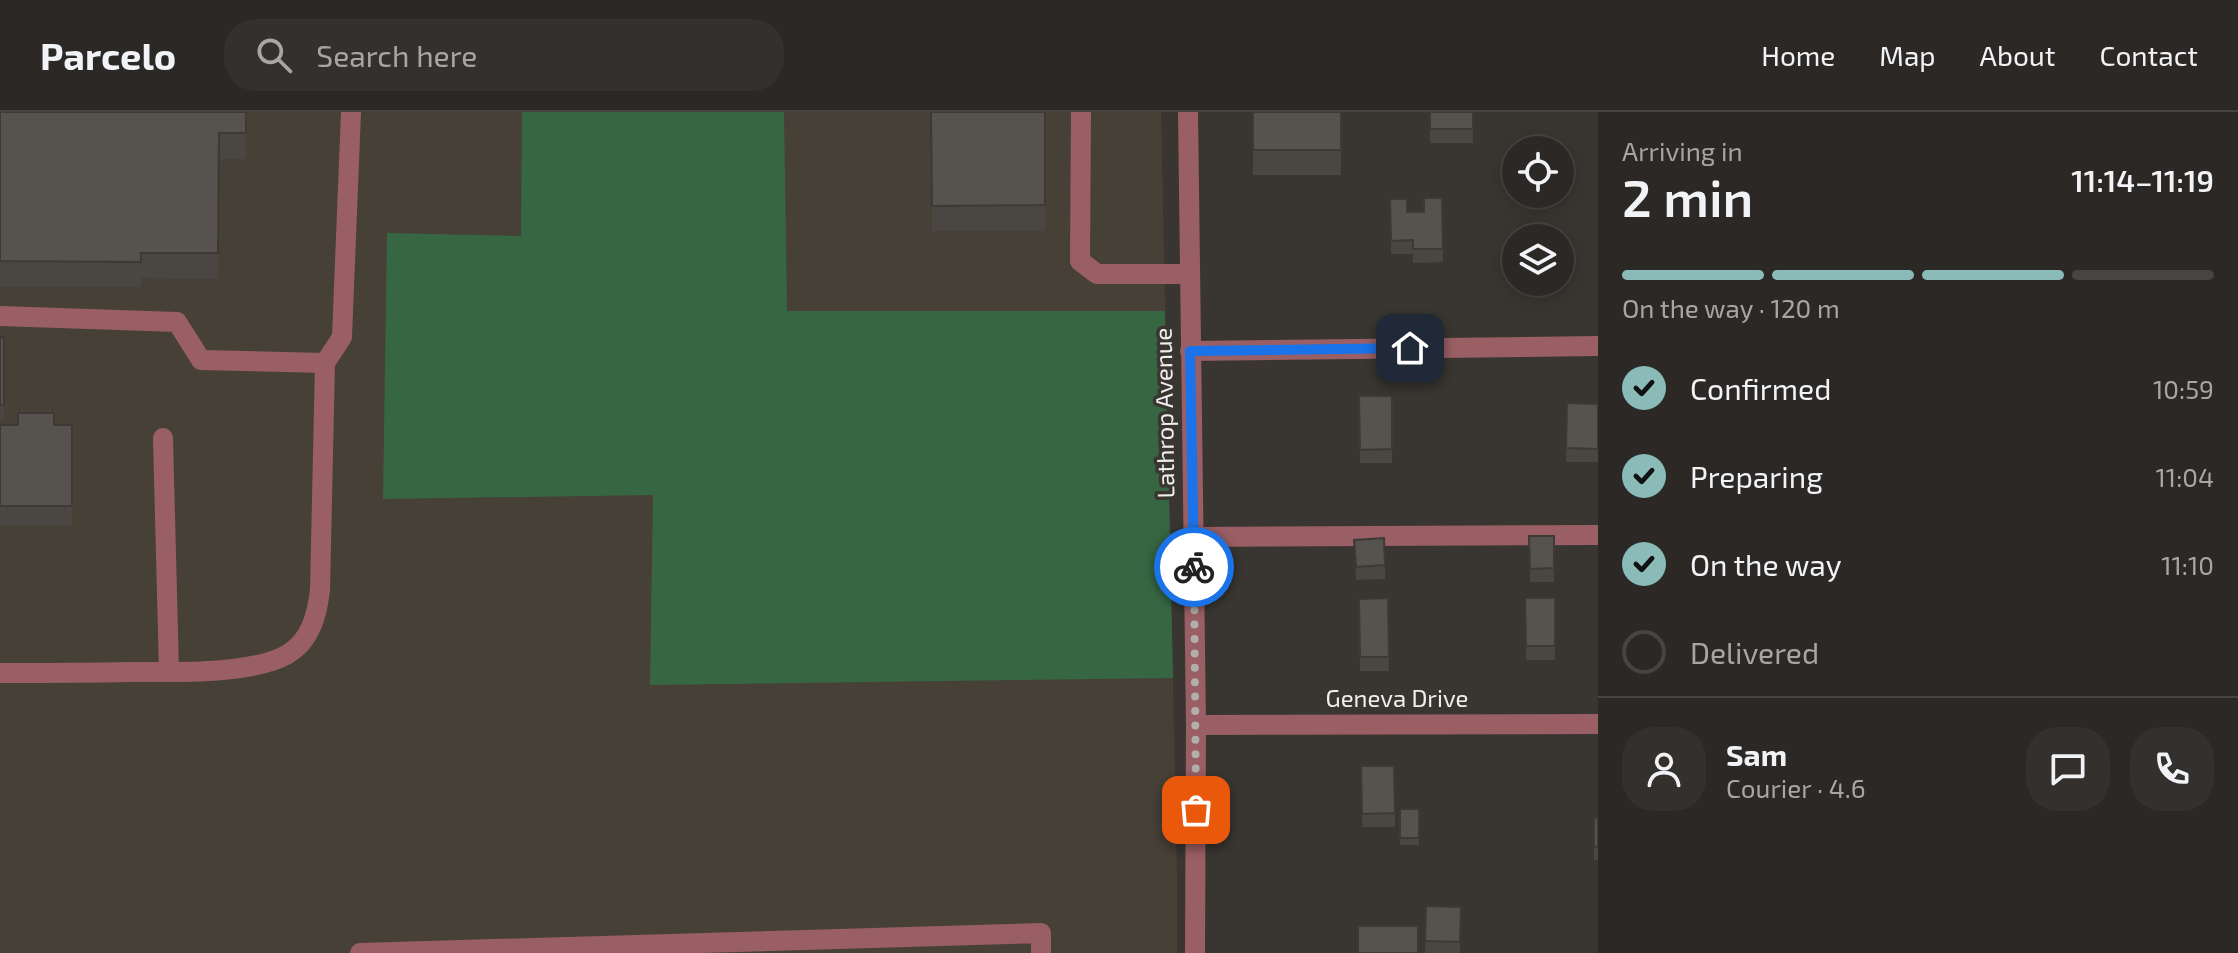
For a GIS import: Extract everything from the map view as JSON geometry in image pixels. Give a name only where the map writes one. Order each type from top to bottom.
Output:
[{"type":"street","points":[[0,673],[199,672],[256,665],[288,654],[304,638],[316,619],[320,590],[325,363],[342,337],[351,112]]},
{"type":"street","points":[[1081,112],[1080,261],[1097,274],[1189,274]]},
{"type":"street","name":"Lathrop Avenue","points":[[1188,112],[1196,725],[1195,953]]},
{"type":"street","points":[[0,316],[177,322],[201,360],[325,363]]},
{"type":"street","points":[[1190,351],[1598,346]]},
{"type":"street","points":[[163,438],[169,672]]},
{"type":"street","points":[[1193,537],[1598,535]]},
{"type":"street","name":"Geneva Drive","points":[[1196,725],[1598,724]]},
{"type":"street","points":[[360,953],[947,944],[1041,933],[1041,953]]},
{"type":"shaded area","points":[[0,112],[1161,112],[1177,953],[0,953]]},
{"type":"green space","points":[[522,112],[784,112],[787,311],[1165,311],[1173,678],[650,685],[653,495],[383,499],[387,233],[521,236]]},
{"type":"building","points":[[0,112],[246,112],[246,133],[219,133],[218,253],[141,253],[141,262],[0,261]]},
{"type":"building","points":[[931,112],[1045,112],[1045,205],[932,206]]},
{"type":"building","points":[[1253,112],[1341,112],[1341,150],[1253,150]]},
{"type":"building","points":[[1430,112],[1473,112],[1473,129],[1430,129]]},
{"type":"building","points":[[1424,198],[1442,198],[1443,249],[1413,249],[1413,240],[1391,241],[1390,199],[1407,199],[1407,212],[1424,212]]},
{"type":"building","points":[[0,337],[4,337],[4,405],[0,405]]},
{"type":"building","points":[[1359,396],[1392,396],[1392,449],[1360,450]]},
{"type":"building","points":[[1567,403],[1598,404],[1598,449],[1566,448]]},
{"type":"building","points":[[18,413],[54,413],[54,425],[72,425],[72,506],[0,506],[0,425],[18,425]]},
{"type":"building","points":[[1529,536],[1554,536],[1554,568],[1530,569]]},
{"type":"building","points":[[1384,538],[1385,565],[1356,567],[1354,540]]},
{"type":"building","points":[[1388,598],[1389,657],[1360,657],[1359,599]]},
{"type":"building","points":[[1525,598],[1555,598],[1555,646],[1526,646]]},
{"type":"building","points":[[1361,766],[1394,766],[1395,813],[1362,814]]},
{"type":"building","points":[[1400,809],[1419,809],[1419,838],[1400,838]]},
{"type":"building","points":[[1594,818],[1598,818],[1598,847],[1594,847]]},
{"type":"building","points":[[1426,906],[1461,907],[1460,942],[1425,941]]},
{"type":"building","points":[[1358,926],[1418,926],[1418,953],[1358,953]]},
{"type":"way so far","points":[[1194,567],[1196,810]]},
{"type":"route","points":[[1194,567],[1190,351],[1410,348]]}]
